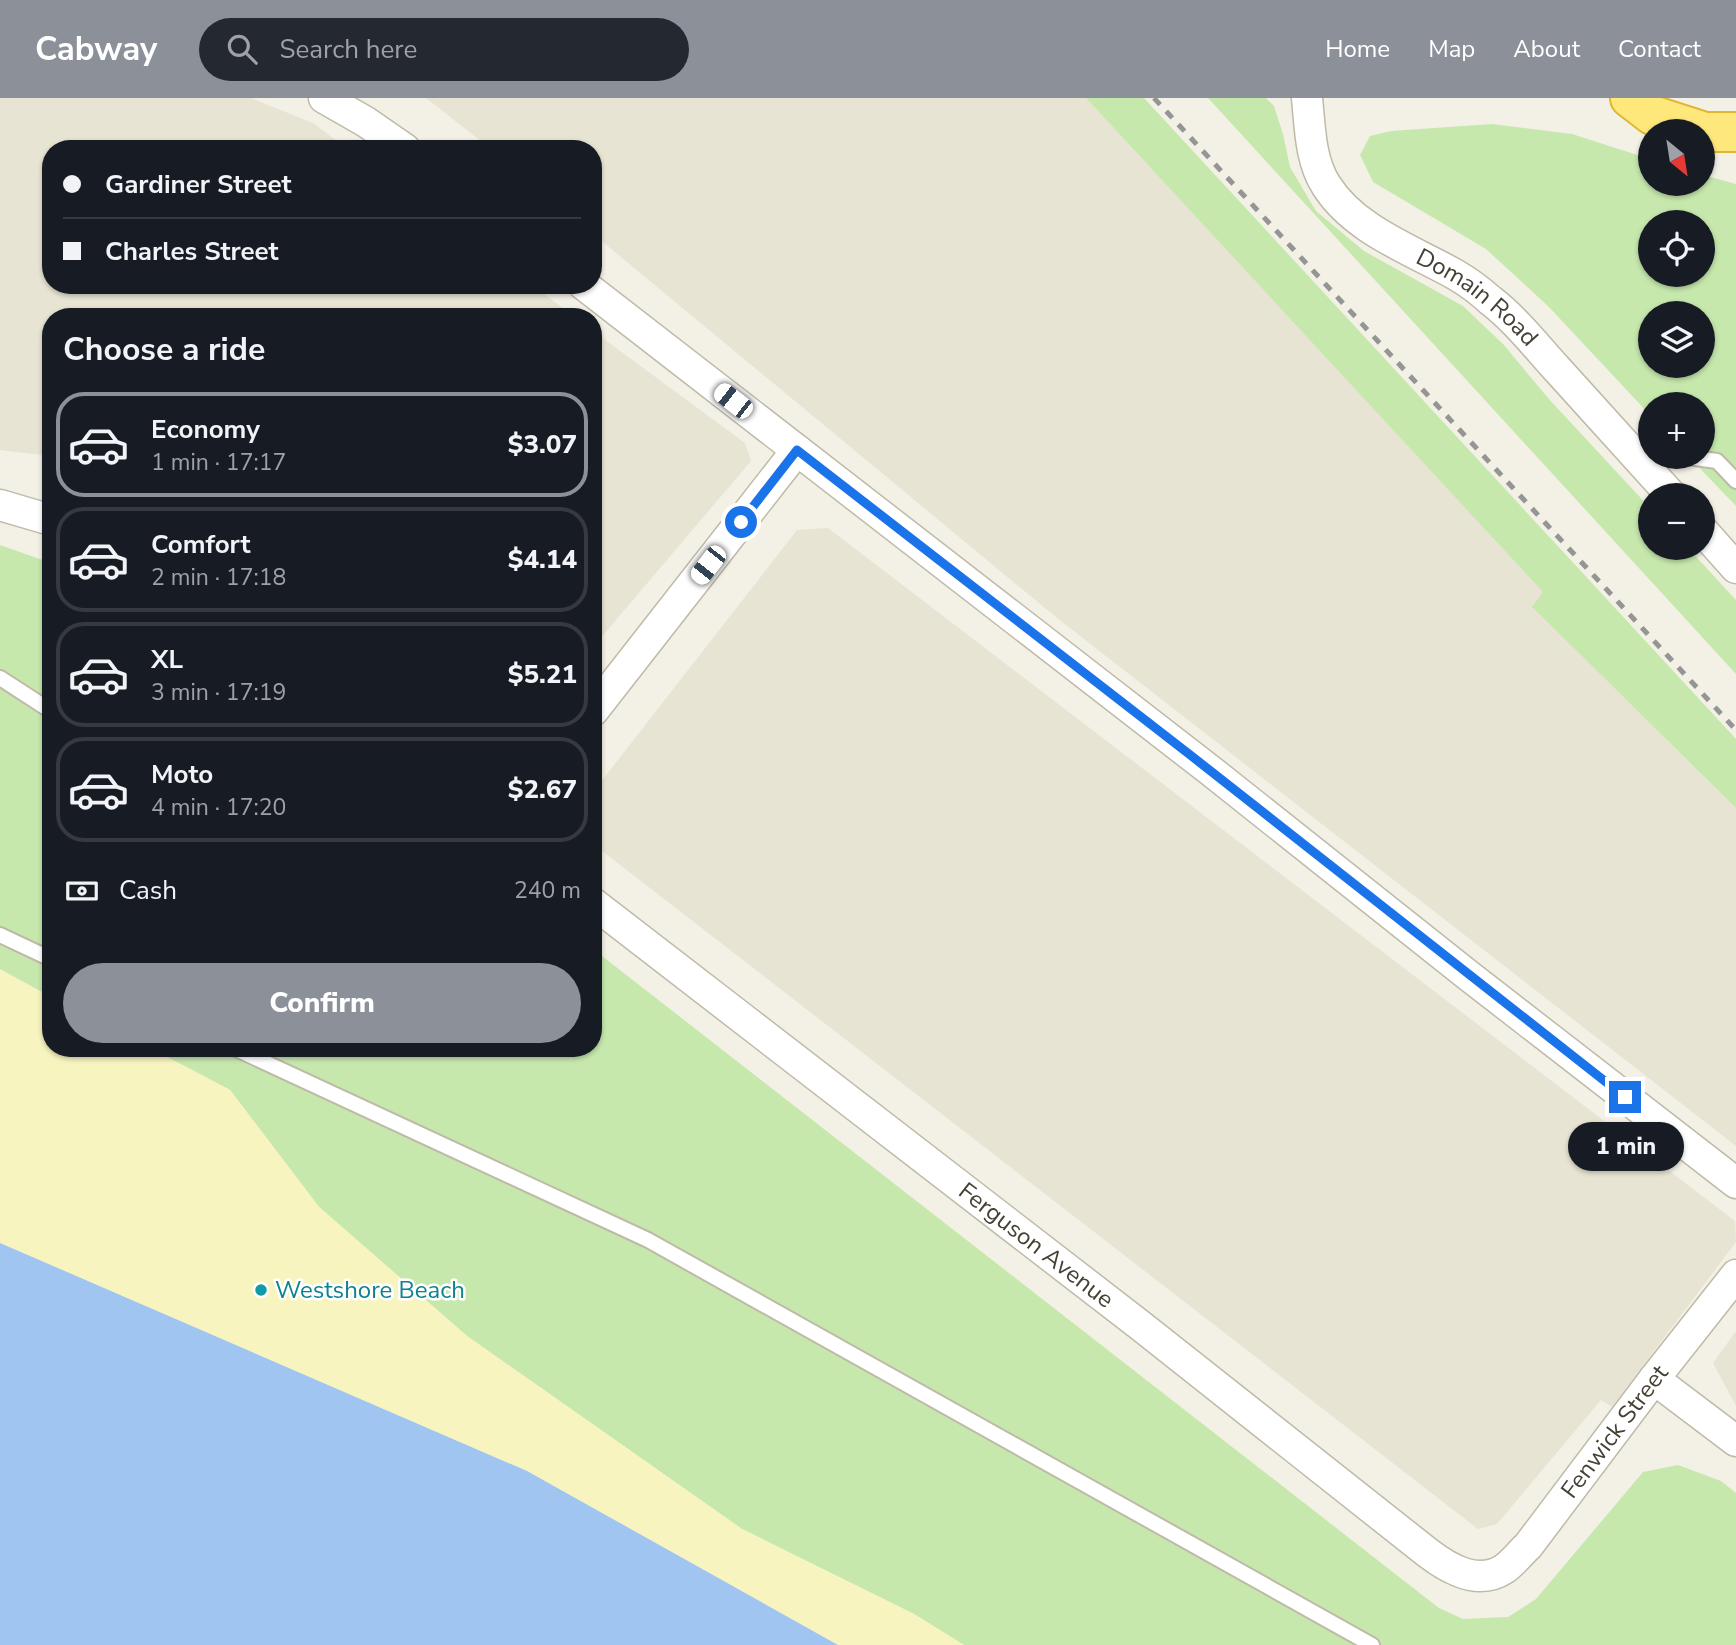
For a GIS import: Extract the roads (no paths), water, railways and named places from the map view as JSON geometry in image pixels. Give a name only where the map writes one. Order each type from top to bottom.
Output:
[{"type":"highway","points":[[1630,98],[1652,115],[1664,119]]},
{"type":"highway","points":[[1715,131],[1736,132]]},
{"type":"street","points":[[324,98],[392,140]]},
{"type":"street","name":"Domain Road","points":[[1307,98],[1316,164],[1326,186],[1344,207],[1365,224],[1413,254],[1457,276],[1493,302],[1638,449]]},
{"type":"street","points":[[596,294],[1736,1182]]},
{"type":"street","points":[[602,699],[797,450]]},
{"type":"street","points":[[0,505],[42,517]]},
{"type":"street","points":[[1715,544],[1736,568]]},
{"type":"street","name":"Ferguson Avenue","points":[[602,910],[1141,1326],[1428,1553],[1461,1574],[1482,1576]]},
{"type":"street","name":"Fenwick Street","points":[[1482,1576],[1503,1570],[1528,1546],[1736,1275]]},
{"type":"street","points":[[1654,1379],[1736,1441]]},
{"type":"lane","points":[[1715,461],[1736,481]]},
{"type":"lane","points":[[0,678],[42,705]]},
{"type":"lane","points":[[0,934],[42,955]]},
{"type":"lane","points":[[254,1057],[648,1240],[1372,1645]]},
{"type":"water","points":[[0,1243],[527,1471],[838,1645],[0,1645]]},
{"type":"railway","points":[[1154,98],[1736,730]]},
{"type":"place","name":"Westshore Beach","points":[[261,1290]]}]
